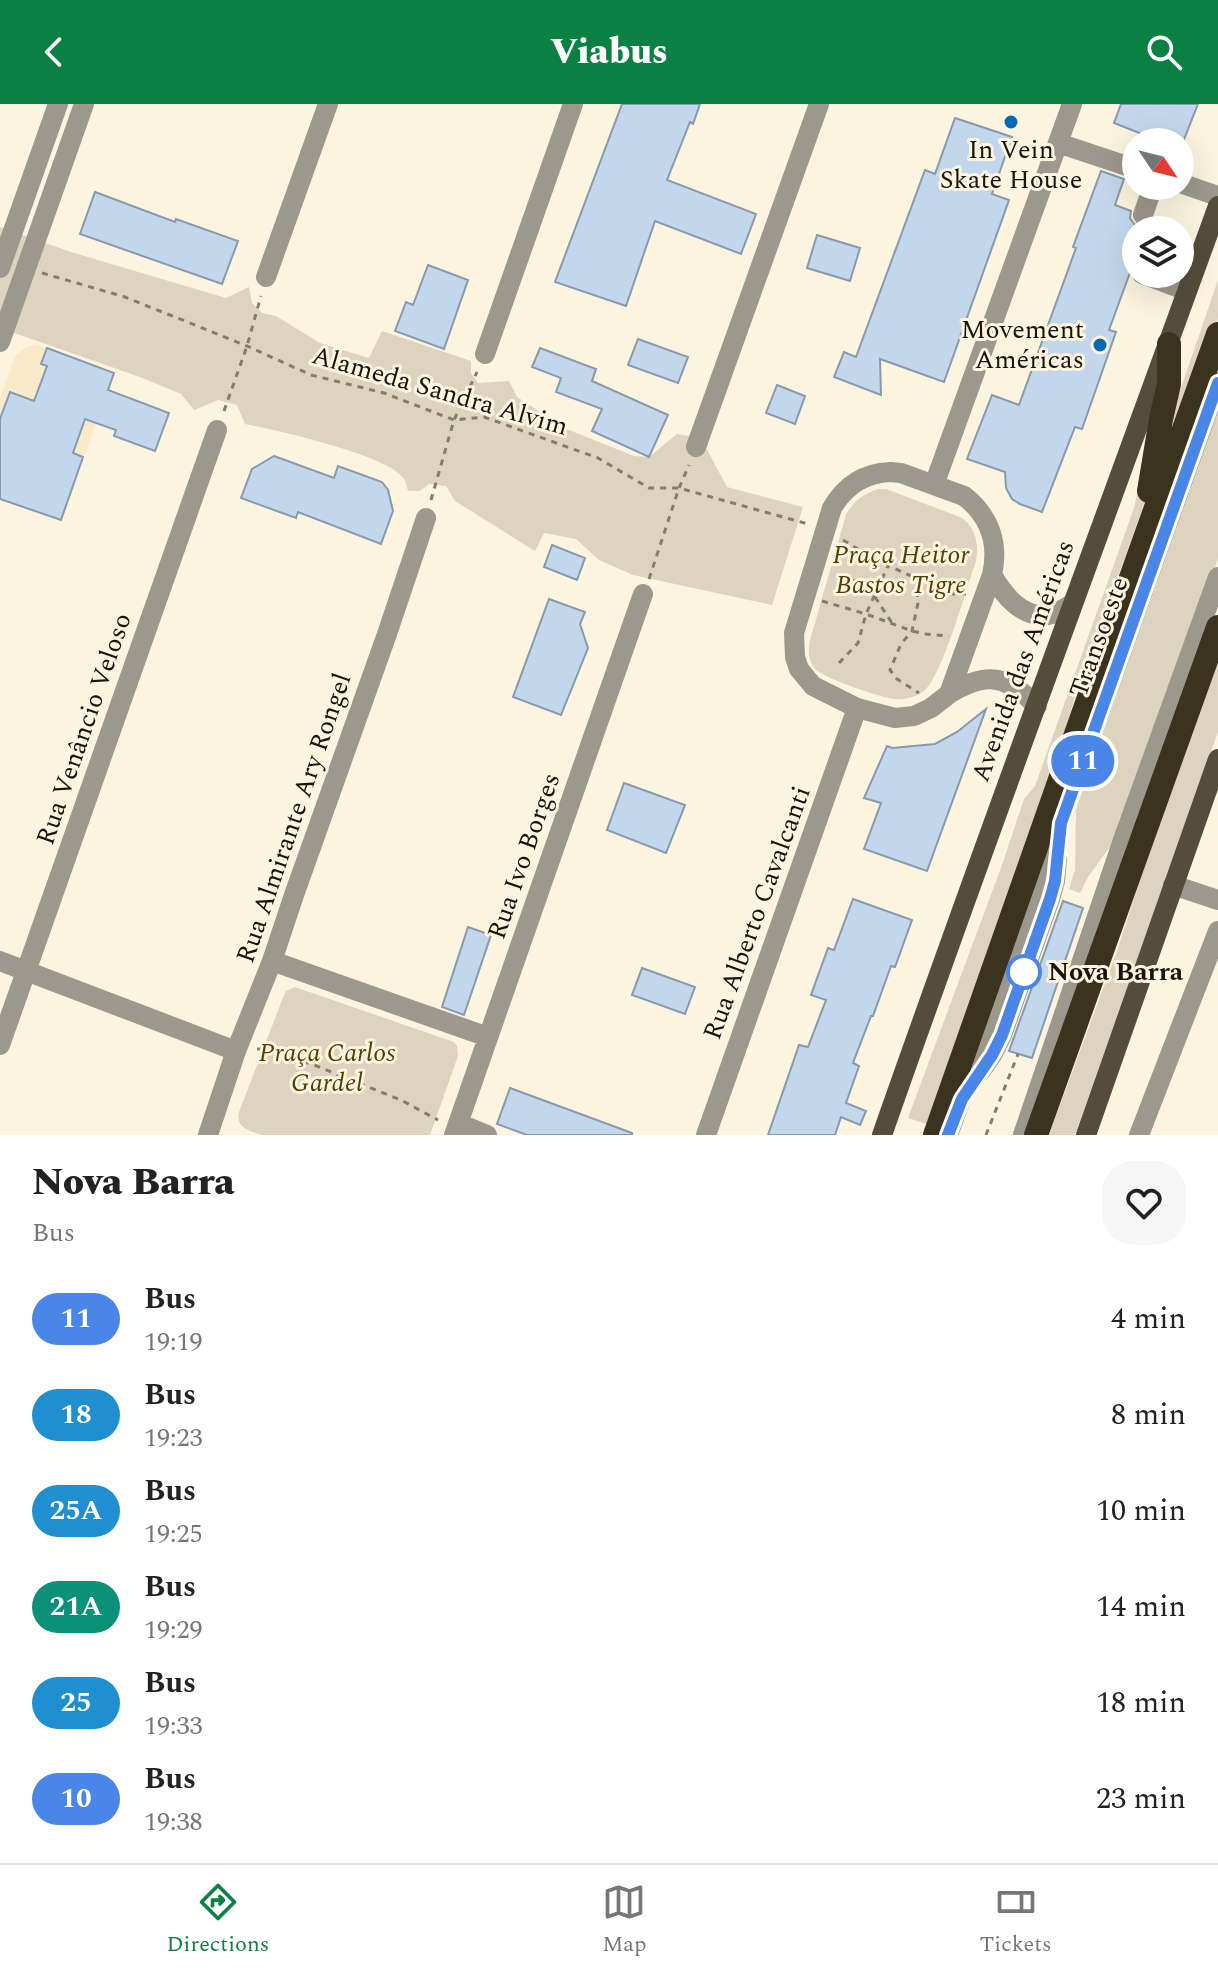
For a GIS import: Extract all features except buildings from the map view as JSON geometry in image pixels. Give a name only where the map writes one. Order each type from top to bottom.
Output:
[{"type":"highway","points":[[935,1135],[1218,334]]},
{"type":"highway","points":[[1139,555],[1136,536],[1152,479],[1169,384],[1169,344]]},
{"type":"highway","points":[[1036,1135],[1218,627]]},
{"type":"main road","name":"Avenida das Américas","points":[[882,1135],[1218,206]]},
{"type":"main road","points":[[1086,1135],[1218,759]]},
{"type":"street","points":[[0,268],[58,104]]},
{"type":"street","points":[[2,329],[84,104]]},
{"type":"street","points":[[266,277],[328,104]]},
{"type":"street","points":[[485,354],[573,104]]},
{"type":"street","points":[[696,447],[819,104]]},
{"type":"street","points":[[934,485],[1072,104]]},
{"type":"street","points":[[1058,143],[1122,164]]},
{"type":"street","points":[[1194,188],[1218,196]]},
{"type":"street","points":[[1143,215],[1148,200]]},
{"type":"street","points":[[15,225],[15,231],[22,238],[32,239],[39,233]]},
{"type":"street","points":[[1180,288],[1187,291]]},
{"type":"street","name":"Transoeste","points":[[948,1135],[962,1099],[1002,1035],[1050,899],[1061,823],[1218,382]]},
{"type":"street","name":"Rua Venâncio Veloso","points":[[0,1045],[217,430]]},
{"type":"street","points":[[949,694],[996,559],[988,525],[964,496],[901,473],[883,472],[865,477],[855,482],[832,508],[794,633],[793,644],[799,669],[813,686],[857,708],[895,718],[923,713],[966,684],[983,679],[998,680],[1013,686],[1037,706]]},
{"type":"street","name":"Rua Almirante Ary Rongel","points":[[208,1135],[426,518]]},
{"type":"street","points":[[992,575],[1003,593],[1025,611],[1048,616],[1072,604]]},
{"type":"street","points":[[1023,1135],[1032,1067],[1038,1048],[1088,905],[1123,840],[1218,577]]},
{"type":"street","name":"Rua Ivo Borges","points":[[456,1129],[643,594]]},
{"type":"street","name":"Rua Alberto Cavalcanti","points":[[706,1135],[857,708]]},
{"type":"street","points":[[1173,885],[1218,900]]},
{"type":"street","points":[[1139,1135],[1218,931]]},
{"type":"street","points":[[0,961],[236,1051]]},
{"type":"street","points":[[272,961],[488,1037]]},
{"type":"street","points":[[456,1129],[487,1135]]},
{"type":"path","name":"Alameda Sandra Alvim","points":[[26,269],[125,297],[311,375],[384,393],[454,420],[484,417],[598,458],[649,488],[679,488],[826,528],[864,553],[944,594],[984,595]]},
{"type":"path","points":[[217,430],[247,346],[266,277]]},
{"type":"path","points":[[426,518],[454,420],[485,354]]},
{"type":"path","points":[[643,594],[696,447]]},
{"type":"path","points":[[839,663],[858,643],[866,614],[888,566]]},
{"type":"path","points":[[916,579],[918,603],[912,631],[901,644],[890,670],[897,679],[920,693]]},
{"type":"path","points":[[852,580],[878,590]]},
{"type":"path","points":[[805,596],[912,631],[969,637]]},
{"type":"path","points":[[875,597],[892,623]]},
{"type":"path","points":[[236,1051],[264,1049],[302,1061],[401,1100],[456,1129]]},
{"type":"path","points":[[986,1135],[1018,1054]]},
{"type":"shaded area","points":[[36,344],[114,373],[61,520],[0,499],[0,399],[15,356]]},
{"type":"green space","points":[[0,227],[71,252],[226,298],[249,287],[252,303],[262,313],[276,316],[320,343],[369,358],[382,331],[471,361],[471,373],[478,383],[509,381],[517,397],[564,428],[634,456],[649,457],[677,434],[694,437],[705,446],[727,487],[803,507],[772,605],[633,575],[599,560],[576,539],[544,533],[535,551],[455,501],[446,486],[429,484],[420,491],[408,491],[404,479],[377,461],[330,445],[245,424],[237,405],[218,400],[194,410],[181,394],[0,328]]},
{"type":"green space","points":[[1218,280],[1218,319],[1168,461],[1172,414]]},
{"type":"green space","points":[[1218,405],[1218,559],[1122,830],[1080,893],[1069,889],[1075,870],[1076,810]]},
{"type":"green space","points":[[1149,444],[1144,504],[1075,696],[1037,831],[933,1126],[908,1118],[1024,799],[1035,786],[1134,508]]},
{"type":"green space","name":"Praça Heitor Bastos Tigre","points":[[878,489],[886,489],[960,517],[973,530],[977,548],[976,561],[938,668],[924,691],[903,699],[878,695],[820,673],[809,655],[810,640],[846,515],[859,499]]},
{"type":"green space","points":[[1218,659],[1218,732],[1075,1135],[1049,1135],[1117,951]]},
{"type":"green space","name":"Praça Carlos Gardel","points":[[295,987],[454,1042],[458,1056],[430,1135],[262,1135],[241,1125],[239,1112],[284,995]]},
{"type":"bus line","name":"11","points":[[948,1135],[962,1099],[1002,1035],[1050,899],[1061,823],[1218,383]]},
{"type":"place","name":"In Vein Skate House","points":[[1011,122]]},
{"type":"place","name":"Movement Américas","points":[[1100,345]]},
{"type":"place","name":"Nova Barra","points":[[1024,972]]}]
